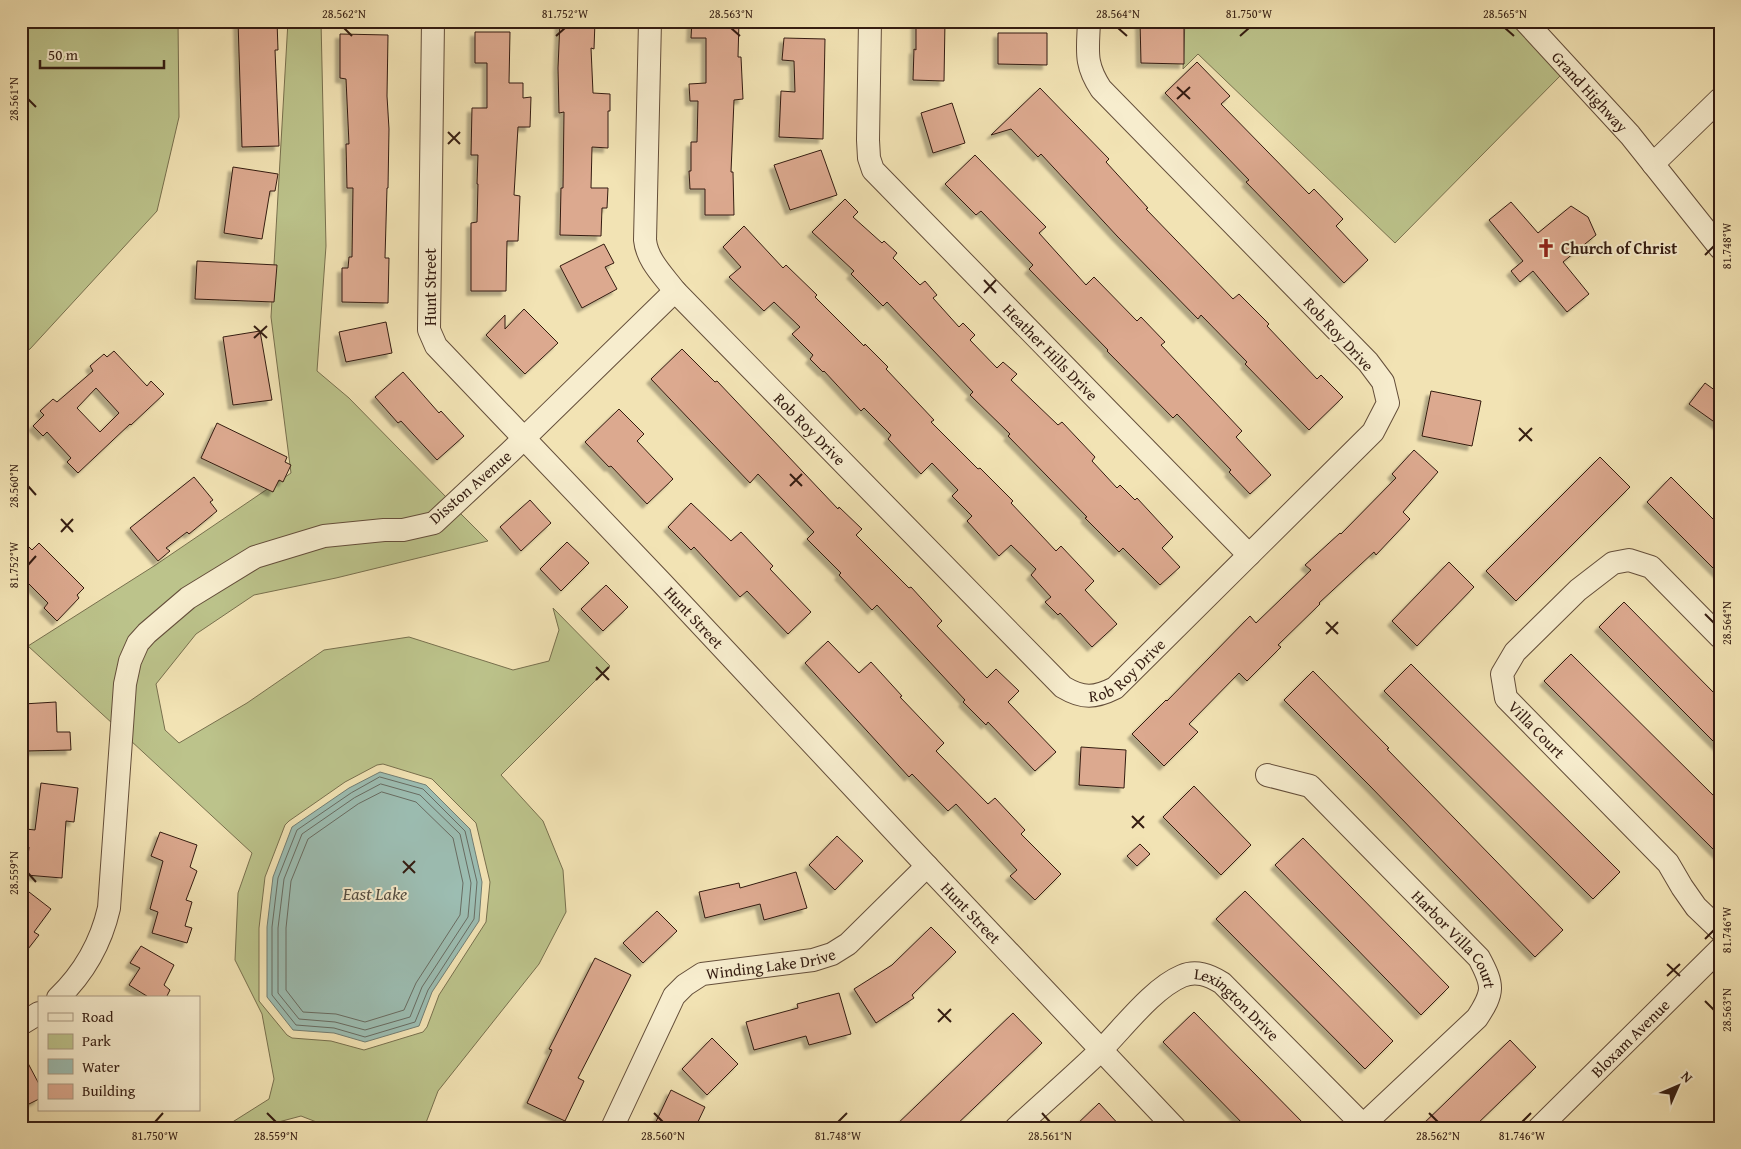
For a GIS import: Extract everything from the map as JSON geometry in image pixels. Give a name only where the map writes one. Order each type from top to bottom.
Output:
[{"type":"street","name":"Hunt Street","points":[[433,21],[429,330],[436,346],[1176,1128]]},
{"type":"street","name":"Rob Roy Drive","points":[[650,21],[645,240],[650,259],[675,291],[1063,687],[1074,694],[1088,696],[1102,695],[1115,688],[1373,432],[1388,403],[1383,382],[1368,362],[1101,89],[1091,74],[1088,62],[1089,21]]},
{"type":"street","name":"Heather Hills Drive","points":[[870,21],[868,140],[869,158],[873,170],[1249,555]]},
{"type":"street","name":"Grand Highway","points":[[1525,21],[1630,135],[1720,248]]},
{"type":"street","points":[[1653,164],[1720,99]]},
{"type":"street","name":"Disston Avenue","points":[[60,996],[81,972],[105,927],[112,881],[125,684],[130,660],[138,643],[188,598],[255,557],[324,536],[403,530],[434,523],[675,291]]},
{"type":"street","name":"Villa Court","points":[[1720,637],[1651,567],[1629,560],[1613,563],[1578,590],[1515,652],[1502,674],[1506,698],[1668,863],[1696,907],[1720,930]]},
{"type":"street","name":"Harbor Villa Court","points":[[1267,775],[1310,786],[1479,958],[1490,979],[1488,1001],[1477,1018],[1361,1126]]},
{"type":"street","name":"Winding Lake Drive","points":[[612,1128],[674,996],[685,985],[702,974],[813,960],[832,954],[848,944],[927,866]]},
{"type":"street","name":"Bloxam Avenue","points":[[1539,1128],[1720,949]]},
{"type":"street","name":"Lexington Drive","points":[[1016,1128],[1101,1050],[1123,1025],[1167,984],[1183,975],[1196,973],[1209,975],[1222,982],[1361,1126]]},
{"type":"street","points":[[21,1024],[38,1014]]},
{"type":"green space","points":[[21,21],[178,21],[179,117],[157,211],[30,349],[21,354]]},
{"type":"green space","points":[[288,21],[321,21],[326,246],[317,371],[349,398],[448,499],[430,515],[419,519],[324,527],[141,626],[113,724],[28,646],[154,566],[291,473],[271,317]]},
{"type":"green space","points":[[1185,21],[1511,21],[1562,74],[1395,243],[1198,54],[1183,69]]},
{"type":"green space","points":[[459,512],[488,541],[336,578],[254,595],[196,634],[156,684],[165,730],[179,743],[247,703],[324,650],[409,637],[513,670],[549,661],[559,630],[553,608],[610,666],[501,775],[543,821],[563,870],[566,912],[539,964],[438,1091],[424,1128],[332,1128],[301,1116],[256,1128],[223,1128],[269,1099],[274,1079],[262,1014],[235,960],[238,893],[252,853],[130,740],[134,684],[146,647],[193,605],[258,566],[289,555]],"holes":[[[383,764],[432,779],[476,823],[490,882],[486,922],[439,995],[427,1027],[423,1032],[364,1050],[331,1041],[292,1038],[287,1035],[259,1001],[259,928],[265,877],[285,825],[345,782],[377,765]]]},
{"type":"water","name":"East Lake","points":[[380,772],[426,785],[470,829],[482,882],[479,921],[432,992],[419,1026],[365,1042],[334,1033],[293,1030],[267,997],[267,927],[273,877],[292,827],[349,788]]},
{"type":"building","points":[[238,21],[277,21],[278,50],[275,50],[279,146],[242,147]]},
{"type":"building","points":[[560,21],[595,21],[594,49],[591,48],[593,93],[610,94],[608,148],[592,147],[591,188],[608,188],[607,208],[602,208],[601,236],[560,235],[564,112],[559,113]]},
{"type":"building","points":[[692,21],[739,21],[738,57],[741,57],[743,99],[734,100],[731,172],[733,172],[734,215],[705,215],[705,189],[690,189],[691,142],[697,142],[698,101],[690,101],[689,84],[706,83],[706,38],[691,38]]},
{"type":"building","points":[[916,21],[945,21],[944,81],[913,80]]},
{"type":"building","points":[[1140,21],[1184,21],[1184,64],[1141,63]]},
{"type":"building","points":[[475,32],[510,32],[509,83],[523,83],[523,98],[531,97],[530,127],[518,127],[514,195],[520,196],[518,241],[507,241],[506,291],[471,291],[471,223],[477,222],[478,184],[478,155],[471,155],[472,108],[487,108],[487,63],[475,63]]},
{"type":"building","points":[[998,33],[1047,33],[1047,65],[998,64]]},
{"type":"building","points":[[340,34],[388,35],[387,96],[389,129],[385,258],[389,258],[388,303],[342,302],[342,268],[348,268],[349,257],[352,257],[353,188],[347,188],[346,144],[349,144],[346,79],[340,78]]},
{"type":"building","points":[[784,38],[825,39],[823,139],[779,137],[781,91],[795,92],[794,61],[782,60]]},
{"type":"building","points":[[1197,62],[1230,96],[1221,104],[1309,194],[1314,189],[1343,219],[1336,226],[1368,260],[1344,283],[1246,182],[1249,180],[1165,93]]},
{"type":"building","points":[[1040,88],[1109,159],[1106,162],[1148,208],[1146,209],[1233,299],[1239,294],[1269,324],[1267,326],[1317,379],[1321,375],[1343,397],[1309,430],[1245,364],[1247,362],[1201,315],[1198,319],[1041,154],[1038,157],[1011,129],[991,135]]},
{"type":"building","points":[[952,103],[965,143],[933,153],[921,113]]},
{"type":"building","points":[[821,150],[837,195],[790,210],[774,165]]},
{"type":"building","points":[[975,155],[1046,227],[1039,233],[1086,285],[1094,277],[1137,321],[1141,317],[1165,342],[1161,345],[1242,431],[1236,437],[1271,475],[1250,494],[1229,472],[1231,470],[1177,414],[1173,418],[1029,269],[1033,265],[981,211],[976,215],[945,184]]},
{"type":"building","points":[[233,167],[278,174],[275,191],[270,191],[262,239],[224,233]]},
{"type":"building","points":[[845,199],[858,212],[853,217],[882,243],[884,241],[897,253],[893,258],[920,285],[925,281],[937,295],[933,298],[959,327],[963,323],[975,335],[970,340],[997,368],[1003,362],[1017,374],[1011,380],[1058,425],[1062,422],[1095,457],[1092,461],[1117,488],[1120,485],[1135,500],[1137,498],[1173,537],[1162,548],[1180,567],[1160,585],[1123,548],[1119,552],[1085,518],[1087,517],[1008,436],[1010,434],[970,395],[973,392],[887,302],[883,306],[851,274],[854,271],[812,232]]},
{"type":"building","name":"Church of Christ","points":[[1511,202],[1538,233],[1571,206],[1588,217],[1596,235],[1563,262],[1589,294],[1567,312],[1533,271],[1520,282],[1511,271],[1523,261],[1489,220]]},
{"type":"building","points":[[744,226],[783,268],[786,265],[817,295],[815,297],[864,346],[865,344],[888,367],[886,369],[934,420],[931,422],[1013,501],[1011,503],[1056,551],[1061,546],[1094,581],[1085,590],[1117,624],[1092,647],[1060,613],[1058,615],[1045,602],[1051,597],[1031,575],[1036,569],[1011,545],[999,556],[967,521],[972,516],[952,496],[958,490],[932,463],[921,474],[888,439],[891,435],[864,408],[861,411],[824,371],[810,359],[813,355],[792,334],[800,327],[774,302],[764,311],[729,277],[741,267],[723,247]]},
{"type":"building","points":[[604,244],[614,263],[605,267],[617,289],[582,308],[560,266]]},
{"type":"building","points":[[197,261],[277,265],[274,302],[195,299]]},
{"type":"building","points":[[524,309],[558,343],[525,374],[486,335],[505,315],[505,329]]},
{"type":"building","points":[[386,322],[392,353],[346,362],[339,332]]},
{"type":"building","points":[[260,331],[272,400],[233,405],[223,337]]},
{"type":"building","points":[[682,349],[715,382],[717,381],[838,509],[839,507],[862,529],[856,535],[909,588],[911,587],[942,621],[937,626],[987,678],[996,669],[1019,691],[1008,702],[1056,752],[1035,771],[988,722],[986,725],[963,702],[965,700],[877,605],[872,610],[839,575],[841,573],[807,539],[814,532],[758,474],[750,483],[651,379]]},
{"type":"building","points":[[114,351],[147,386],[151,381],[164,394],[78,473],[67,462],[71,458],[47,432],[43,436],[33,426],[44,415],[40,411],[53,399],[57,402],[93,371],[90,366],[104,354],[107,357]],"holes":[[[96,388],[119,413],[100,432],[77,408]]]},
{"type":"building","points":[[403,372],[439,413],[441,411],[464,436],[437,460],[401,421],[398,423],[375,397]]},
{"type":"building","points":[[1705,383],[1720,394],[1720,426],[1689,404]]},
{"type":"building","points":[[1431,391],[1481,401],[1472,446],[1422,436]]},
{"type":"building","points":[[619,409],[644,434],[637,441],[673,479],[647,504],[585,442]]},
{"type":"building","points":[[217,423],[287,457],[285,462],[291,465],[283,482],[279,480],[273,492],[201,458]]},
{"type":"building","points":[[1414,450],[1438,472],[1403,512],[1410,519],[1376,555],[1374,552],[1319,603],[1278,645],[1281,647],[1247,681],[1239,673],[1189,724],[1198,732],[1164,766],[1132,734],[1250,616],[1256,623],[1311,570],[1305,565],[1341,534],[1396,478],[1392,474]]},
{"type":"building","points":[[1600,457],[1630,487],[1516,601],[1486,571]]},
{"type":"building","points":[[194,477],[213,500],[210,502],[217,511],[189,534],[187,532],[166,548],[170,551],[158,561],[130,528]]},
{"type":"building","points":[[1671,477],[1720,526],[1720,575],[1647,502]]},
{"type":"building","points":[[530,500],[551,523],[521,551],[500,527]]},
{"type":"building","points":[[691,503],[731,541],[741,532],[773,566],[770,569],[811,612],[788,634],[747,591],[740,597],[694,547],[691,550],[668,527]]},
{"type":"building","points":[[567,542],[589,563],[561,591],[540,569]]},
{"type":"building","points":[[39,543],[84,588],[77,595],[79,598],[57,621],[44,608],[48,603],[21,576],[21,553],[28,546],[32,550]]},
{"type":"building","points":[[1449,562],[1474,587],[1417,646],[1392,621]]},
{"type":"building","points":[[606,585],[628,607],[603,631],[581,609]]},
{"type":"building","points":[[1624,602],[1720,699],[1720,748],[1599,627]]},
{"type":"building","points":[[828,641],[859,673],[871,662],[902,696],[900,697],[944,743],[936,751],[988,804],[995,798],[1025,830],[1021,834],[1061,874],[1035,900],[1010,876],[1017,870],[956,804],[948,811],[912,774],[909,777],[805,663]]},
{"type":"building","points":[[1571,654],[1720,802],[1720,856],[1544,681]]},
{"type":"building","points":[[1411,664],[1620,872],[1593,899],[1384,691]]},
{"type":"building","points":[[1313,671],[1563,930],[1535,957],[1284,700]]},
{"type":"building","points":[[56,702],[57,732],[70,732],[71,750],[25,751],[23,704]]},
{"type":"building","points":[[1081,747],[1126,750],[1124,788],[1079,785]]},
{"type":"building","points":[[41,783],[78,788],[74,822],[66,821],[62,878],[26,875],[29,847],[24,846],[26,829],[35,830]]},
{"type":"building","points":[[1194,786],[1251,845],[1221,875],[1163,817]]},
{"type":"building","points":[[160,832],[197,845],[190,867],[197,871],[186,900],[192,902],[185,926],[192,928],[187,943],[152,933],[158,912],[150,909],[163,861],[151,856]]},
{"type":"building","points":[[837,836],[863,861],[835,890],[809,865]]},
{"type":"building","points":[[1303,838],[1449,987],[1421,1015],[1275,865]]},
{"type":"building","points":[[1140,844],[1150,854],[1137,866],[1127,856]]},
{"type":"building","points":[[796,872],[807,908],[764,920],[760,904],[705,918],[699,892],[739,883],[740,888]]},
{"type":"building","points":[[1245,891],[1393,1041],[1365,1069],[1216,919]]},
{"type":"building","points":[[29,892],[51,909],[34,932],[39,935],[21,958],[21,902]]},
{"type":"building","points":[[657,911],[677,931],[643,963],[623,943]]},
{"type":"building","points":[[931,927],[956,952],[912,995],[914,998],[876,1023],[854,989],[892,965]]},
{"type":"building","points":[[141,946],[174,965],[164,985],[170,990],[167,996],[147,996],[129,985],[140,968],[130,963]]},
{"type":"building","points":[[595,958],[631,975],[578,1078],[584,1081],[565,1121],[527,1103],[552,1050],[549,1049]]},
{"type":"building","points":[[839,993],[851,1034],[809,1045],[806,1036],[754,1050],[746,1022],[798,1008],[797,1004]]},
{"type":"building","points":[[1194,1012],[1308,1128],[1247,1128],[1163,1042]]},
{"type":"building","points":[[1013,1013],[1042,1043],[953,1128],[893,1128]]},
{"type":"building","points":[[712,1038],[738,1064],[707,1095],[682,1069]]},
{"type":"building","points":[[1510,1040],[1536,1067],[1473,1128],[1419,1128]]},
{"type":"building","points":[[21,1050],[38,1082],[38,1100],[21,1108]]},
{"type":"building","points":[[671,1090],[705,1107],[695,1128],[653,1128]]},
{"type":"building","points":[[1099,1103],[1122,1128],[1073,1128]]},
{"type":"place","name":"Church of Christ","points":[[1546,248]]}]
